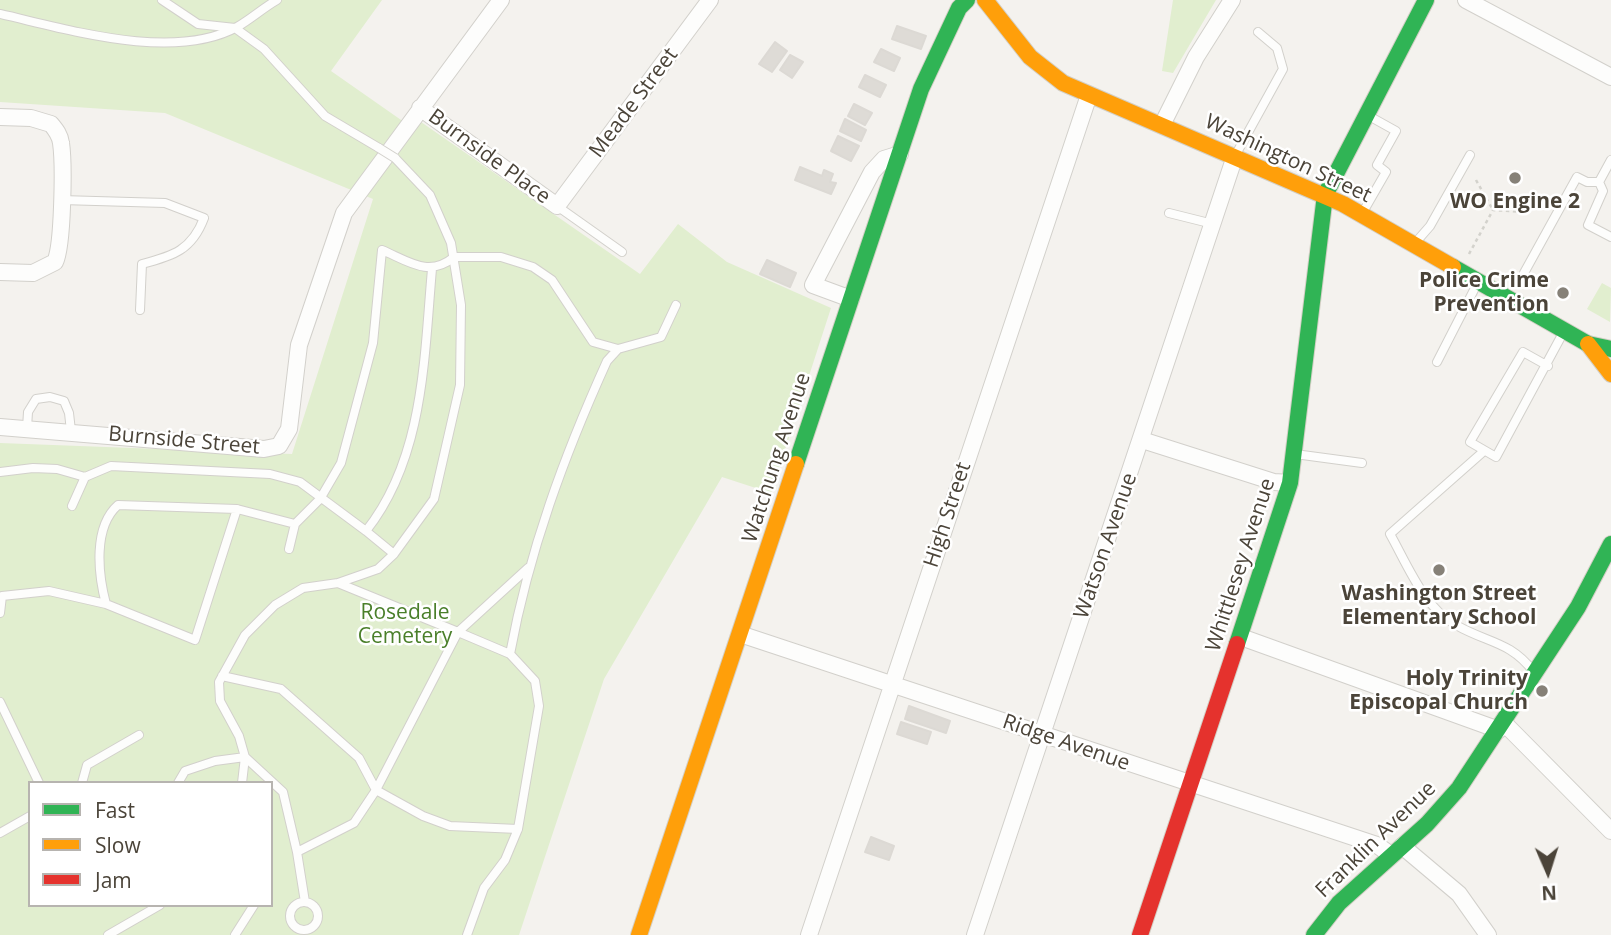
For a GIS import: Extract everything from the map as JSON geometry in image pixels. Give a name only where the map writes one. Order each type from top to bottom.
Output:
[{"type":"street","name":"Burnside Street","points":[[0,427],[264,449],[283,442],[289,429],[299,345],[341,220],[501,0]]},
{"type":"street","name":"Meade Street","points":[[557,206],[710,0]]},
{"type":"street","name":"Watchung Avenue","points":[[639,935],[926,76],[960,8],[967,0]]},
{"type":"street","points":[[1162,125],[1196,57],[1232,0]]},
{"type":"street","points":[[1325,195],[1426,0]]},
{"type":"street","points":[[1466,0],[1611,77]]},
{"type":"street","name":"Washington Street","points":[[992,3],[1039,66],[1088,95],[1325,195],[1588,344],[1611,349]]},
{"type":"street","name":"High Street","points":[[809,935],[1088,95]]},
{"type":"street","name":"Burnside Place","points":[[420,108],[557,206]]},
{"type":"street","points":[[0,117],[41,120],[51,124],[57,131],[62,149],[60,247],[55,262],[33,273],[0,272]]},
{"type":"street","points":[[851,299],[813,285],[872,172],[884,159],[900,155]]},
{"type":"street","name":"Watson Avenue","points":[[975,935],[1235,156]]},
{"type":"street","name":"Whittlesey Avenue","points":[[1140,935],[1290,483],[1325,195]]},
{"type":"street","name":"Washington Street","points":[[1588,344],[1611,374]]},
{"type":"street","points":[[1142,440],[1274,482],[1290,483]]},
{"type":"street","name":"Franklin Avenue","points":[[1314,935],[1331,909],[1426,825],[1454,794],[1502,726],[1607,562],[1611,544]]},
{"type":"street","name":"Ridge Avenue","points":[[740,634],[1396,850],[1459,894],[1488,935]]},
{"type":"street","points":[[1241,637],[1502,726],[1611,831]]},
{"type":"lane","points":[[162,0],[198,24],[235,28],[264,50],[325,116],[395,158],[430,195],[452,243],[461,304],[460,386],[435,499],[394,554],[378,569],[338,583],[303,588],[275,605],[245,635],[219,682],[220,701],[239,736],[245,757],[242,781]]},
{"type":"lane","points":[[0,14],[135,44],[207,37],[235,28],[277,0]]},
{"type":"lane","points":[[1235,156],[1283,69],[1278,48],[1258,32]]},
{"type":"lane","points":[[1362,215],[1387,172],[1377,165],[1396,131],[1367,115]]},
{"type":"lane","points":[[1414,245],[1430,226],[1470,155]]},
{"type":"lane","points":[[1599,182],[1611,160]]},
{"type":"lane","points":[[1524,273],[1577,177],[1587,182],[1599,182]]},
{"type":"lane","points":[[1599,182],[1603,191],[1588,225],[1611,237]]},
{"type":"lane","points":[[61,200],[165,203],[204,218],[194,240],[181,252],[142,264],[140,310]]},
{"type":"lane","points":[[557,206],[622,252]]},
{"type":"lane","points":[[1169,213],[1213,225]]},
{"type":"lane","points":[[289,549],[295,524],[320,499],[341,463],[373,343],[382,250],[432,269],[443,266],[454,257],[501,257],[533,267],[552,280],[593,342],[618,349],[661,337],[676,305]]},
{"type":"lane","points":[[366,531],[382,511],[405,465],[422,373],[432,269]]},
{"type":"lane","points":[[1437,362],[1478,281]]},
{"type":"lane","points":[[1548,366],[1523,352],[1470,442],[1496,457],[1548,366],[1564,330]]},
{"type":"lane","points":[[510,654],[528,568],[540,527],[607,361],[618,349]]},
{"type":"lane","points":[[27,428],[28,412],[36,399],[50,397],[64,401],[69,413],[71,431]]},
{"type":"lane","points":[[1484,451],[1390,534],[1423,593],[1453,624],[1520,653],[1535,674]]},
{"type":"lane","points":[[1294,454],[1362,463]]},
{"type":"lane","points":[[0,472],[33,468],[57,469],[85,477],[111,466],[270,474],[300,482],[394,554]]},
{"type":"lane","points":[[72,506],[85,477]]},
{"type":"lane","points":[[106,604],[100,553],[108,514],[118,505],[237,509],[295,524]]},
{"type":"lane","points":[[0,613],[1,595],[48,591],[106,604],[195,640],[237,509]]},
{"type":"lane","points":[[296,852],[354,823],[376,790],[458,632],[528,568]]},
{"type":"lane","points":[[338,583],[510,654],[535,681],[539,706],[518,829],[505,860],[484,888],[467,935]]},
{"type":"lane","points":[[222,676],[281,689],[359,758],[376,790],[423,816],[450,826],[518,829]]},
{"type":"lane","points":[[0,702],[38,781]]},
{"type":"lane","points":[[83,781],[87,765],[139,735]]},
{"type":"lane","points":[[179,781],[184,771],[215,761],[245,757]]},
{"type":"lane","points":[[245,757],[271,781]]},
{"type":"lane","points":[[273,783],[283,792],[304,902]]},
{"type":"lane","points":[[0,833],[28,817]]},
{"type":"lane","points":[[304,902],[313,905],[318,914],[315,931],[295,927],[290,920],[291,911],[296,904],[304,902]]},
{"type":"lane","points":[[108,935],[157,907]]},
{"type":"lane","points":[[235,935],[253,907]]},
{"type":"lane","points":[[288,935],[295,927]]},
{"type":"path","points":[[1476,180],[1493,211]]},
{"type":"path","points":[[1493,211],[1524,212]]},
{"type":"path","points":[[1468,257],[1493,211]]},
{"type":"green space","name":"Rosedale Cemetery","points":[[0,0],[382,0],[331,71],[414,129],[421,122],[640,274],[678,224],[727,262],[831,308],[771,493],[722,477],[604,679],[519,935],[0,935],[0,443],[292,454],[373,199],[165,113],[0,102]]},
{"type":"green space","points":[[1173,0],[1216,0],[1173,73],[1162,71]]},
{"type":"green space","points":[[1602,283],[1611,288],[1610,322],[1587,309]]},
{"type":"building","points":[[897,26],[926,36],[921,49],[892,39]]},
{"type":"building","points":[[775,42],[787,51],[772,72],[759,64]]},
{"type":"building","points":[[881,49],[900,58],[894,71],[874,62]]},
{"type":"building","points":[[790,55],[803,62],[792,78],[780,70]]},
{"type":"building","points":[[865,75],[886,85],[880,97],[859,87]]},
{"type":"building","points":[[854,104],[872,113],[865,125],[848,116]]},
{"type":"building","points":[[845,119],[866,130],[861,141],[840,131]]},
{"type":"building","points":[[838,136],[859,146],[851,161],[831,151]]},
{"type":"building","points":[[800,167],[822,176],[824,170],[833,174],[830,182],[836,183],[831,194],[795,180]]},
{"type":"building","points":[[767,260],[796,273],[790,287],[760,274]]},
{"type":"building","points":[[909,706],[950,721],[946,733],[905,719]]},
{"type":"building","points":[[901,722],[931,732],[927,744],[897,734]]},
{"type":"building","points":[[871,837],[894,846],[889,860],[865,852]]},
{"type":"traffic: fast","points":[[796,464],[921,89],[959,8],[967,0]]},
{"type":"traffic: fast","points":[[1237,644],[1290,483],[1325,195],[1426,0]]},
{"type":"traffic: fast","points":[[1453,267],[1588,344],[1611,349]]},
{"type":"traffic: fast","points":[[1314,935],[1339,903],[1427,824],[1459,788],[1578,607],[1611,544]]},
{"type":"traffic: slow","points":[[985,0],[1030,57],[1063,83],[1343,204],[1453,267]]},
{"type":"traffic: slow","points":[[1588,344],[1611,374]]},
{"type":"traffic: slow","points":[[639,935],[796,464]]},
{"type":"traffic: jam","points":[[1140,935],[1237,644]]},
{"type":"place","name":"WO Engine 2","points":[[1515,178]]},
{"type":"place","name":"Police Crime Prevention","points":[[1563,293]]},
{"type":"place","name":"Washington Street Elementary School","points":[[1439,570]]},
{"type":"place","name":"Holy Trinity Episcopal Church","points":[[1542,691]]}]
